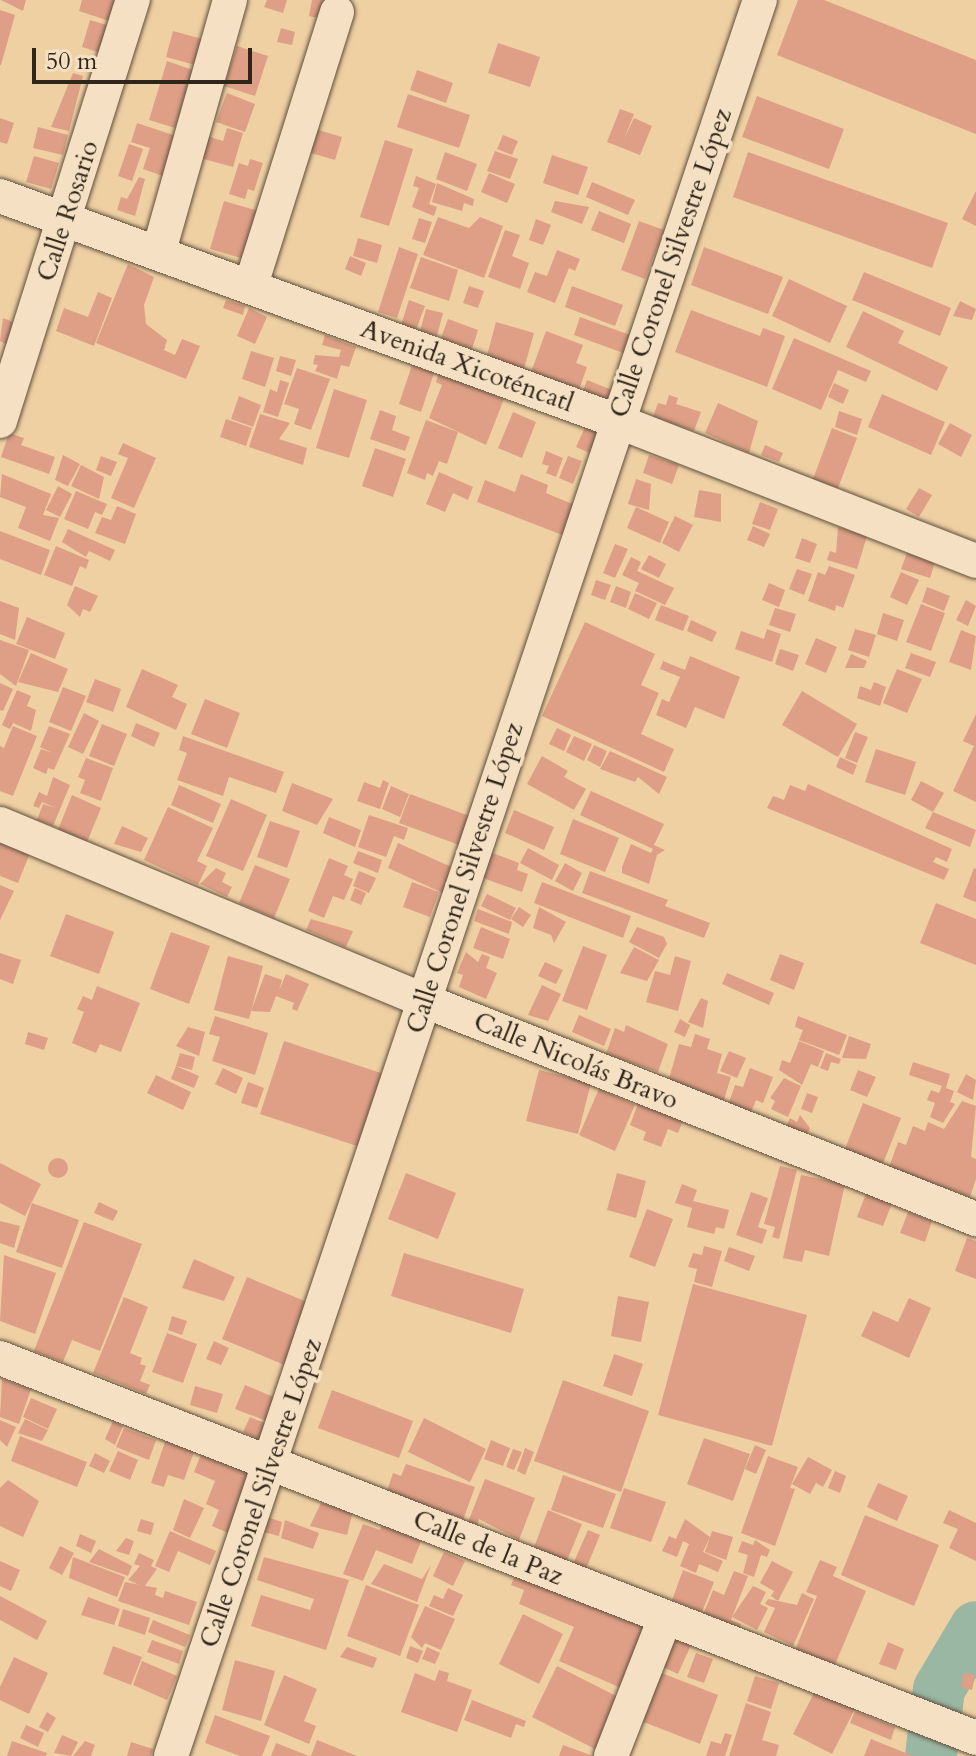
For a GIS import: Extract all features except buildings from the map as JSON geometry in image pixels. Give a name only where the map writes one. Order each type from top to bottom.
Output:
[{"type":"street","name":"Calle Rosario","points":[[0,421],[67,217],[133,0]]},
{"type":"street","points":[[159,251],[230,0]]},
{"type":"street","name":"Calle Coronel Silvestre López","points":[[171,1756],[273,1462],[617,421],[760,0]]},
{"type":"street","points":[[251,285],[337,12]]},
{"type":"street","name":"Avenida Xicoténcatl","points":[[0,196],[67,217],[617,421],[976,561]]},
{"type":"street","name":"Calle Nicolás Bravo","points":[[0,824],[425,1001],[976,1219]]},
{"type":"street","name":"Calle de la Paz","points":[[0,1358],[972,1737]]},
{"type":"street","points":[[611,1756],[665,1618]]},
{"type":"waterway","points":[[931,1756],[939,1689],[976,1627]]}]
